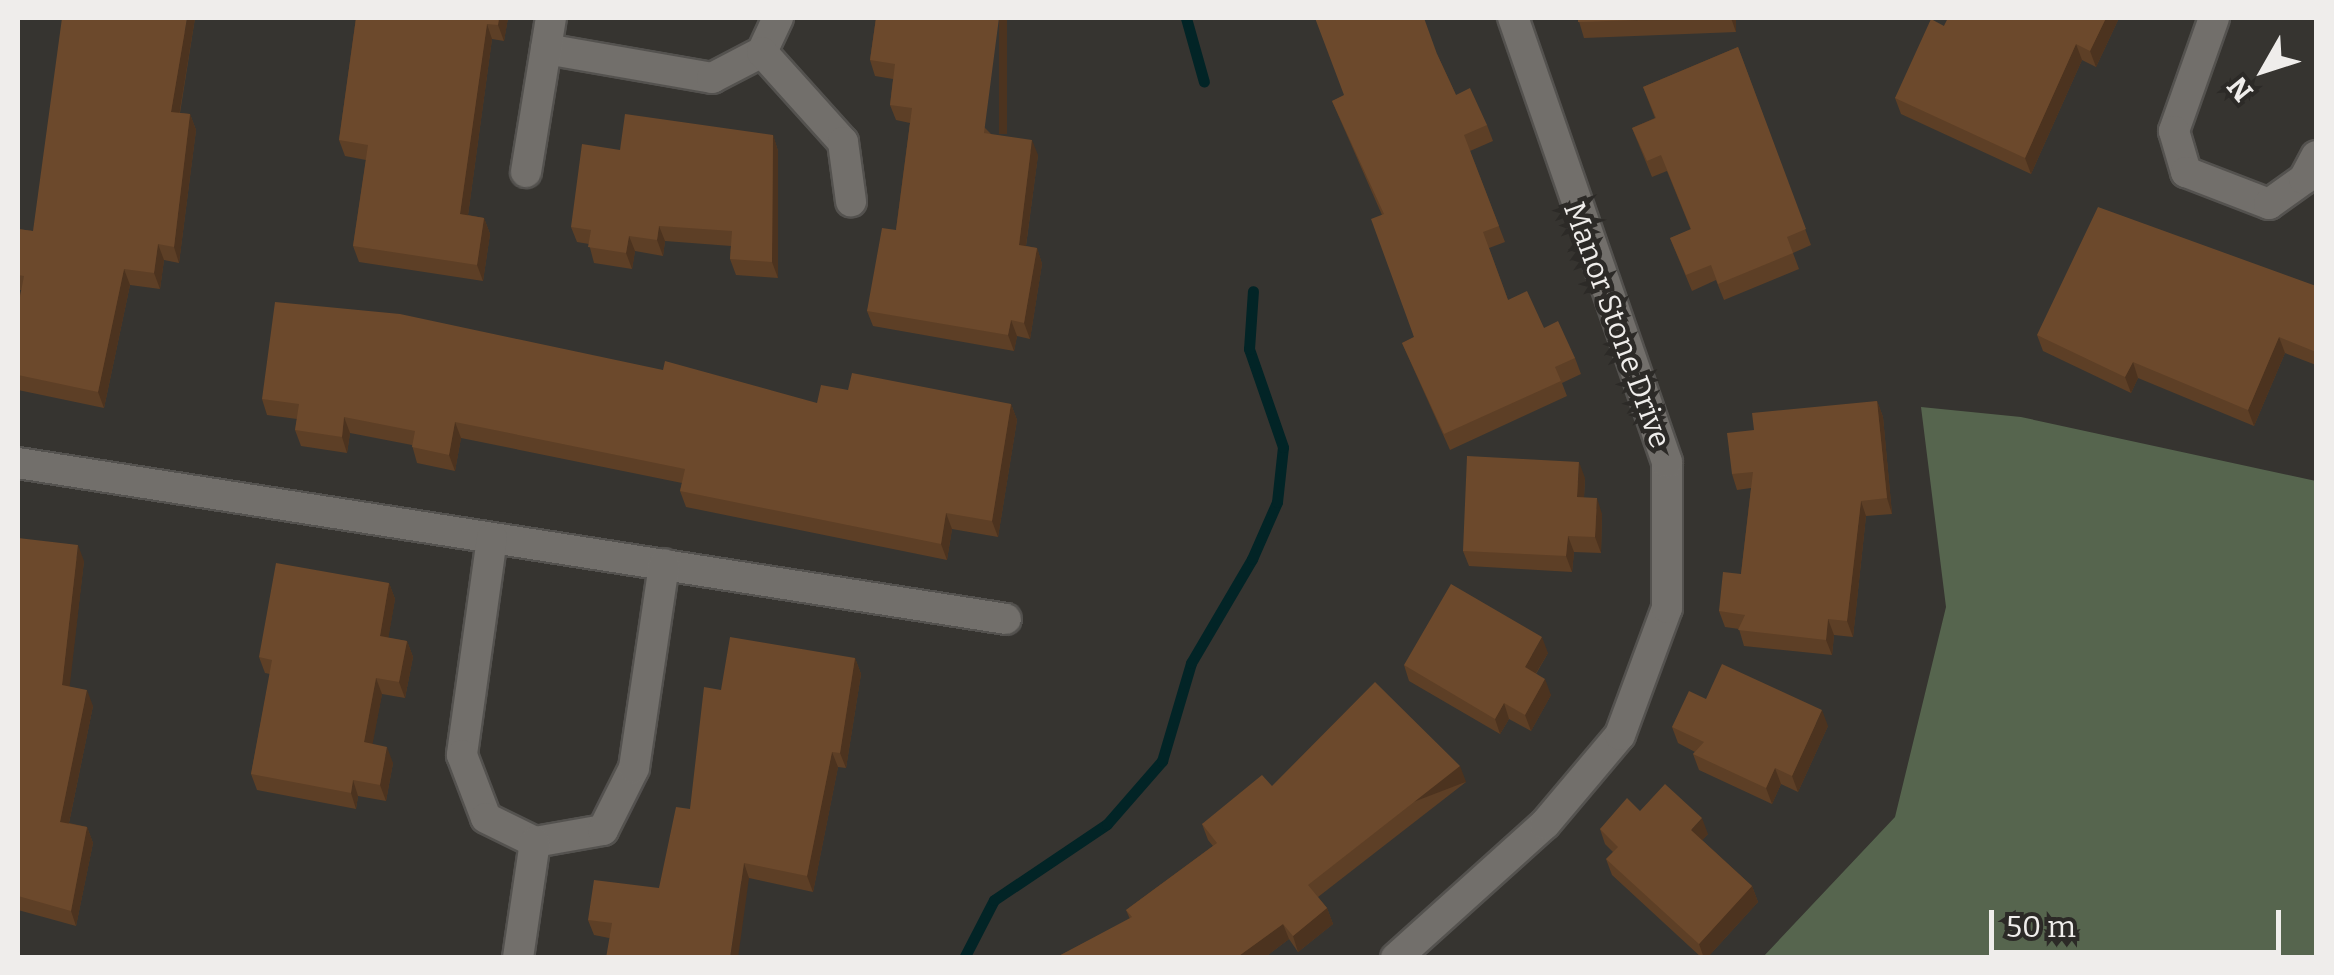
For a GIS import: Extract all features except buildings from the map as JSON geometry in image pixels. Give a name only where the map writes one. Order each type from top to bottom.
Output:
[{"type":"street","points":[[526,172],[552,18]]},
{"type":"street","points":[[546,49],[712,78],[762,52],[778,18]]},
{"type":"street","name":"Manor Stone Drive","points":[[1396,958],[1544,824],[1620,735],[1668,608],[1667,462],[1513,18]]},
{"type":"street","points":[[2214,18],[2174,131],[2186,172],[2269,204],[2304,179],[2316,156]]},
{"type":"street","points":[[762,52],[843,142],[850,201]]},
{"type":"street","points":[[18,463],[1006,618]]},
{"type":"street","points":[[492,538],[462,755],[486,818],[535,842],[603,830],[634,768],[664,564]]},
{"type":"street","points":[[518,958],[535,842]]},
{"type":"green space","points":[[1921,407],[2021,417],[2316,481],[2316,957],[1763,957],[1895,817],[1946,607]]},
{"type":"waterway","points":[[1186,18],[1204,82]]},
{"type":"waterway","points":[[964,958],[994,900],[1107,824],[1162,761],[1191,663],[1252,559],[1277,502],[1283,447],[1249,349],[1253,291]]}]
